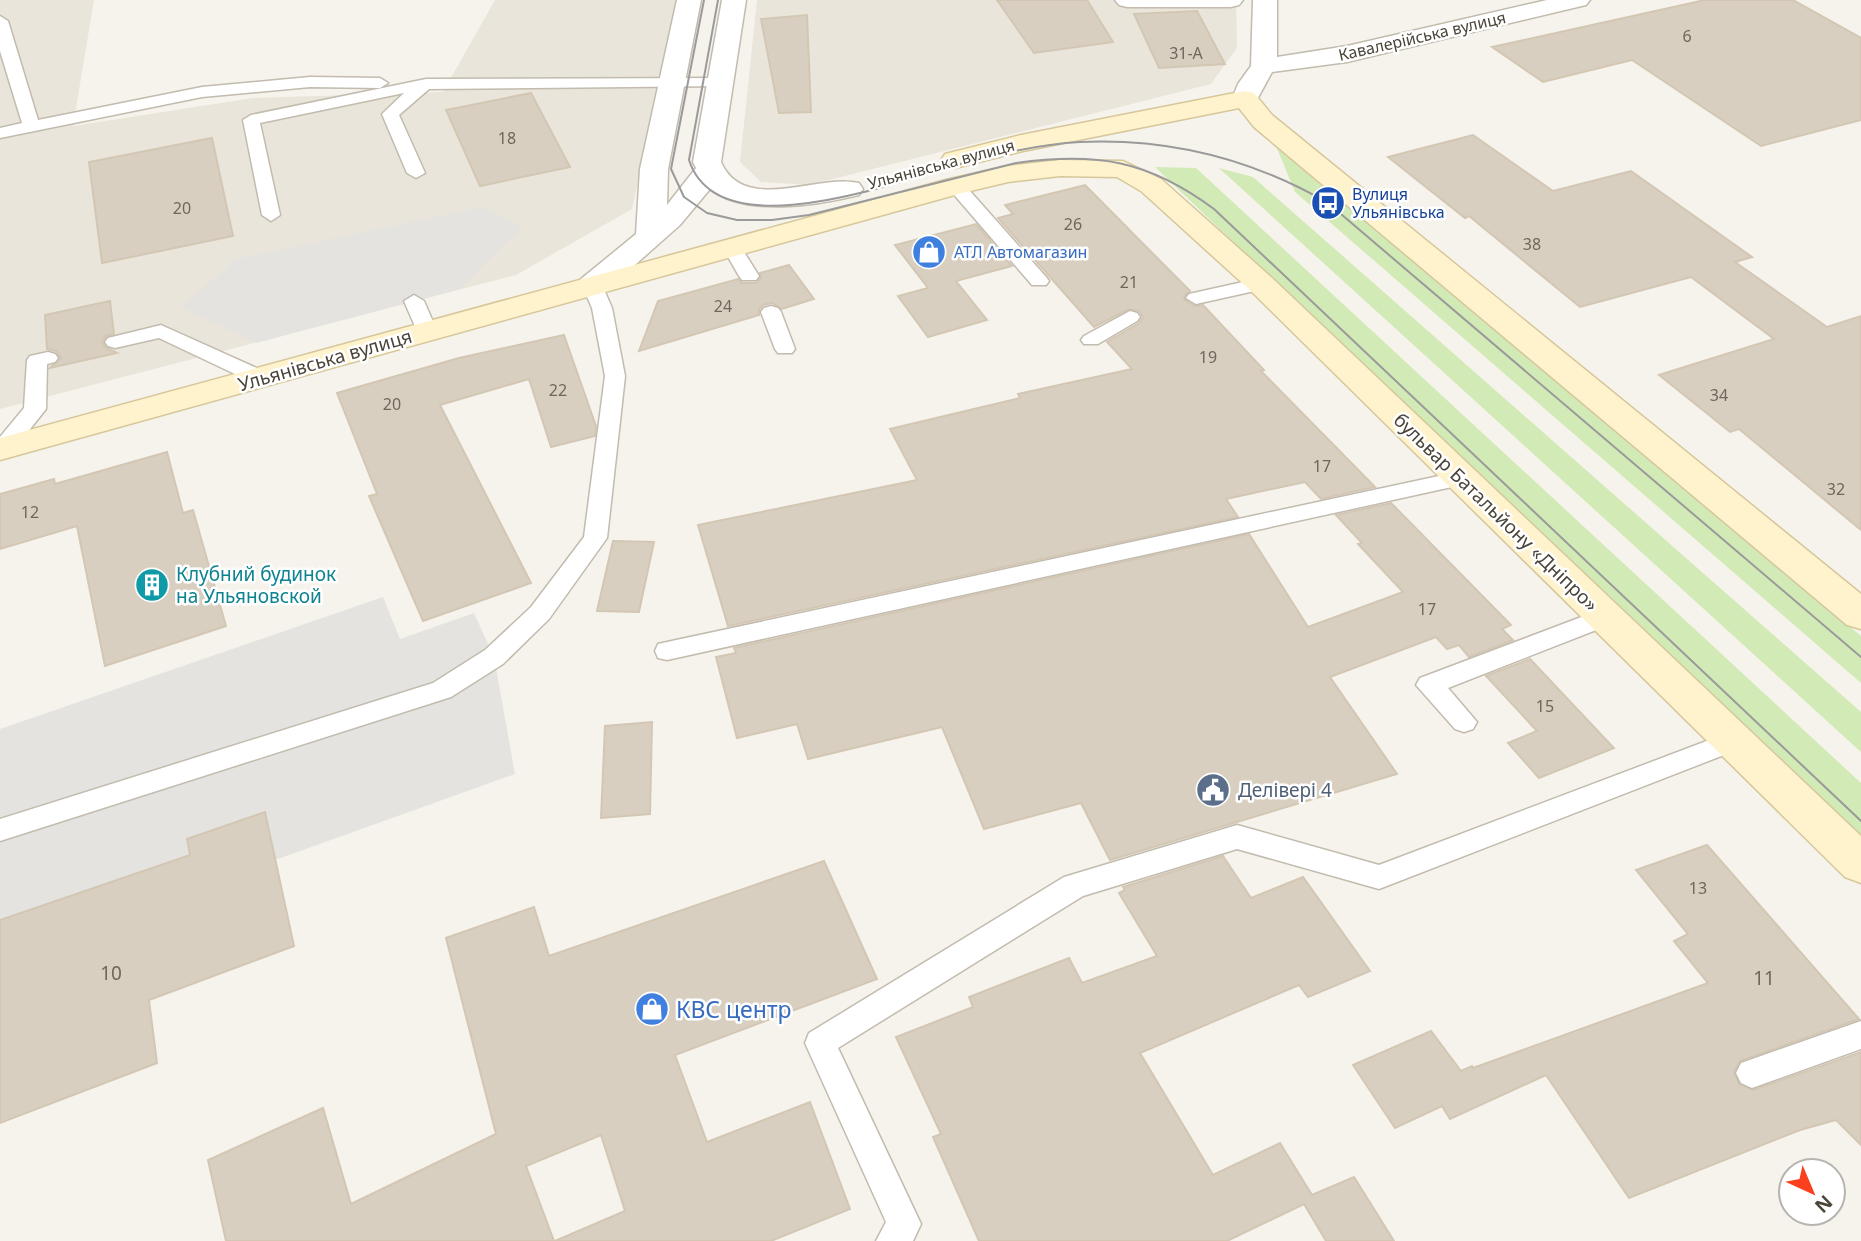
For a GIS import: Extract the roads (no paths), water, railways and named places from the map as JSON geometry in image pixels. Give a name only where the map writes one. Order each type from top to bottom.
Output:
[{"type":"street","points":[[651,237],[654,169],[689,0]]},
{"type":"street","points":[[734,0],[707,162],[708,171],[722,184],[743,194],[766,198],[814,197],[849,190]]},
{"type":"street","points":[[1127,0],[1231,0]]},
{"type":"street","points":[[1265,0],[1264,66],[1251,84],[1245,99],[1263,121],[1861,615]]},
{"type":"street","name":"Кавалерійська вулиця","points":[[1264,66],[1347,54],[1578,0]]},
{"type":"street","name":"Ульянівська вулиця","points":[[650,269],[758,222],[849,190],[1021,143],[1245,99]]},
{"type":"street","points":[[1130,172],[1136,143],[1151,128],[1180,111]]},
{"type":"street","name":"Ульянівська вулиця","points":[[2,449],[956,186],[1033,170],[1130,172]]},
{"type":"street","points":[[592,285],[651,237],[687,199],[708,171]]},
{"type":"street","name":"бульвар Батальйону «Дніпро»","points":[[1130,172],[1261,284],[1861,864]]},
{"type":"lane","points":[[0,21],[3,45],[31,126]]},
{"type":"lane","points":[[0,133],[202,92],[310,82],[720,83]]},
{"type":"lane","points":[[416,173],[390,114],[426,84]]},
{"type":"lane","points":[[271,215],[250,120],[426,84]]},
{"type":"lane","points":[[956,186],[1039,281]]},
{"type":"lane","points":[[732,248],[749,276]]},
{"type":"lane","points":[[1196,298],[1261,284]]},
{"type":"lane","points":[[0,830],[442,691],[494,657],[540,614],[595,538],[615,376],[602,308],[592,285]]},
{"type":"lane","points":[[414,301],[427,331]]},
{"type":"lane","points":[[771,312],[785,349]]},
{"type":"lane","points":[[1091,340],[1130,317]]},
{"type":"lane","points":[[116,342],[161,331],[263,379]]},
{"type":"lane","points":[[2,449],[35,409],[37,360],[48,358]]},
{"type":"lane","points":[[667,651],[1462,478]]},
{"type":"lane","points":[[1464,722],[1429,685],[1605,617]]},
{"type":"lane","points":[[893,1241],[904,1224],[820,1044],[1074,886],[1237,837],[1379,877],[1733,741]]},
{"type":"lane","points":[[1752,1073],[1861,1035]]},
{"type":"tram line","points":[[704,0],[671,169],[684,197],[707,213],[737,220],[772,220],[809,215],[1016,163],[1045,160],[1097,160],[1144,170],[1167,180],[1214,209],[1861,821]]},
{"type":"tram line","points":[[718,0],[689,160],[707,187],[737,202],[775,206],[817,202],[862,193],[971,161],[1038,147],[1080,142],[1177,148],[1209,154],[1270,174],[1328,203],[1861,657]]},
{"type":"place","name":"Вулиця Ульянівська","points":[[1328,203]]},
{"type":"place","name":"АТЛ Автомагазин","points":[[929,252]]},
{"type":"place","name":"Клубний будинок на Ульяновской","points":[[152,585]]},
{"type":"place","name":"Делівері 4","points":[[1213,790]]},
{"type":"place","name":"КВС центр","points":[[652,1009]]}]
